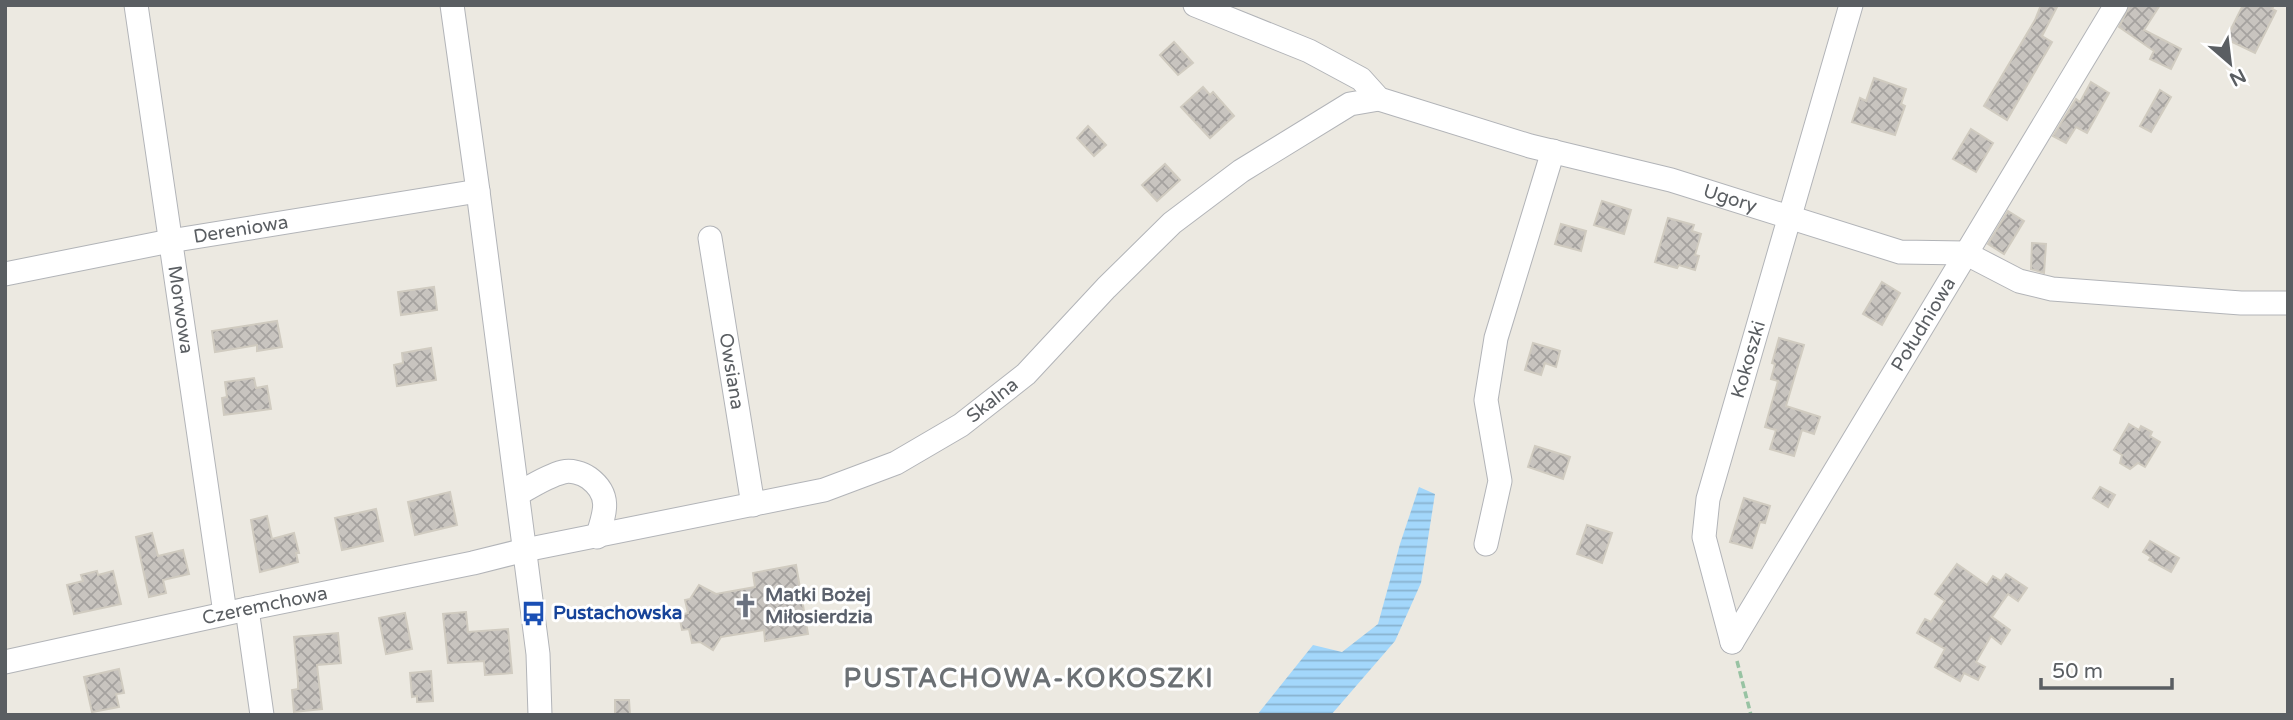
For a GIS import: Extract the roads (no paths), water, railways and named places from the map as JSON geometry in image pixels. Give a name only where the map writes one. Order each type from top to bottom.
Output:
[{"type":"street","name":"Morwowa","points":[[136,5],[170,241],[236,611],[262,715]]},
{"type":"street","points":[[452,5],[538,654],[540,715]]},
{"type":"street","name":"Ugory","points":[[1195,5],[1309,51],[1361,79],[1378,100],[1553,151],[1671,180],[1900,252],[1965,254],[2019,281],[2052,289],[2241,303],[2288,303]]},
{"type":"street","name":"Kokoszki","points":[[1732,642],[1704,537],[1708,499],[1852,5]]},
{"type":"street","name":"Południowa","points":[[1732,642],[2116,5]]},
{"type":"street","name":"Skalna","points":[[525,550],[824,490],[884,467],[961,425],[1026,374],[1106,288],[1172,223],[1241,171],[1350,104],[1378,100]]},
{"type":"street","points":[[1486,544],[1500,481],[1486,400],[1496,338],[1553,151]]},
{"type":"street","name":"Dereniowa","points":[[5,274],[170,241],[478,191]]},
{"type":"street","name":"Owsiana","points":[[710,238],[753,505]]},
{"type":"street","points":[[518,494],[565,472],[583,473],[598,484],[604,497],[605,514],[597,537]]},
{"type":"street","name":"Czeremchowa","points":[[5,662],[236,611],[473,564],[525,550]]},
{"type":"water","points":[[1419,487],[1435,494],[1421,583],[1395,641],[1331,715],[1257,715],[1313,645],[1342,652],[1378,624]]},
{"type":"place","name":"Matki Bożej Miłosierdzia","points":[[745,606]]},
{"type":"place","name":"Pustachowska","points":[[533,613]]},
{"type":"district","name":"PUSTACHOWA-KOKOSZKI","points":[[1029,678]]}]
